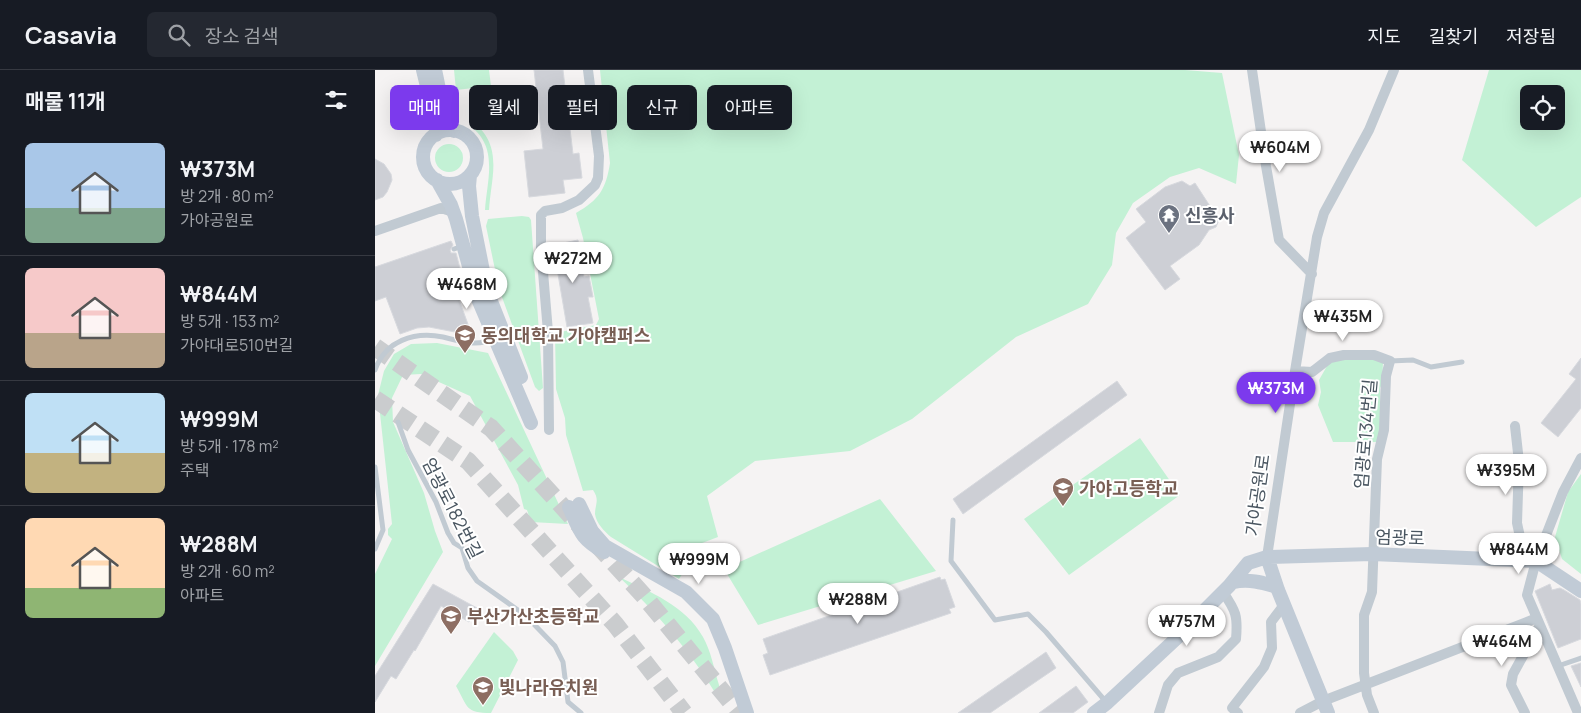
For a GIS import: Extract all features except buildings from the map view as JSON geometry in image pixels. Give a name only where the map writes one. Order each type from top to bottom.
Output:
[{"type":"street","points":[[423,70],[437,127],[436,135]]},
{"type":"street","points":[[435,70],[450,127],[454,131],[466,136],[476,150],[475,166],[470,175],[469,186],[472,216],[487,291],[499,336]]},
{"type":"street","points":[[549,430],[549,332],[541,248],[541,215],[545,211],[563,208],[579,200],[595,185],[598,178],[599,156],[588,70]]},
{"type":"street","points":[[1252,70],[1279,240],[1312,274]]},
{"type":"street","name":"가야공원로","points":[[1325,707],[1267,557],[1317,238],[1324,213],[1369,130],[1394,70]]},
{"type":"street","points":[[454,131],[442,132],[427,143],[423,160],[426,169],[440,186],[456,219],[459,247],[476,294],[525,386],[535,420]]},
{"type":"street","points":[[440,186],[457,183],[470,175]]},
{"type":"street","points":[[375,231],[441,208],[445,203],[440,186]]},
{"type":"street","points":[[441,208],[450,211],[456,219]]},
{"type":"street","points":[[1295,371],[1312,372],[1330,358],[1344,355],[1374,355],[1390,361]]},
{"type":"street","name":"엄광로134번길","points":[[1374,713],[1367,695],[1363,615],[1372,592],[1377,459],[1385,430],[1386,376],[1390,361]]},
{"type":"street","points":[[1515,426],[1519,462],[1517,523],[1531,560],[1581,591]]},
{"type":"street","points":[[1578,713],[1527,595],[1531,560],[1581,458]]},
{"type":"street","points":[[739,713],[706,623],[677,593],[587,542],[581,534],[574,506],[601,542],[686,592],[713,619],[747,713]]},
{"type":"street","name":"엄광로","points":[[1094,713],[1107,703],[1223,592],[1248,563],[1267,557],[1372,554],[1531,560]]},
{"type":"street","points":[[1233,582],[1247,579],[1277,587]]},
{"type":"street","points":[[1159,713],[1168,685],[1178,673],[1218,656],[1236,639],[1235,608],[1223,592]]},
{"type":"street","points":[[1238,713],[1233,708],[1264,667],[1272,648],[1271,622],[1284,605]]},
{"type":"street","points":[[1300,713],[1325,707],[1366,684],[1539,622]]},
{"type":"street","points":[[1525,713],[1511,685],[1513,674],[1539,622]]},
{"type":"lane","points":[[375,370],[377,363],[387,349],[399,341],[417,336],[431,336],[479,344],[499,336]]},
{"type":"lane","name":"엄광로134번길","points":[[1390,361],[1413,360],[1431,367],[1463,362]]},
{"type":"lane","name":"엄광로182번길","points":[[398,422],[408,450],[436,502],[447,533],[454,543],[463,548],[468,568],[477,581],[525,615],[555,646],[563,662],[568,702],[581,713]]},
{"type":"lane","points":[[375,467],[383,530],[375,549]]},
{"type":"lane","points":[[953,520],[951,561],[995,620],[1028,614],[1107,703]]},
{"type":"lane","points":[[1558,666],[1581,658]]},
{"type":"green space","points":[[454,70],[489,70],[491,85],[469,85],[469,89],[459,90],[459,85],[456,85]]},
{"type":"green space","points":[[600,70],[1185,70],[1222,73],[1239,155],[1236,184],[1199,168],[1170,177],[1133,203],[1116,233],[1112,265],[1088,304],[1016,337],[912,419],[850,451],[755,461],[707,496],[718,537],[681,551],[678,556],[684,571],[679,579],[611,537],[599,524],[595,514],[596,497],[593,490],[583,491],[566,435],[565,418],[556,389],[555,333],[596,325],[599,319],[583,238],[576,213],[596,198],[604,187],[610,163],[606,130],[617,130],[617,85],[602,85]]},
{"type":"green space","points":[[1489,70],[1581,70],[1581,197],[1536,227],[1462,160]]},
{"type":"green space","points":[[474,130],[483,131],[489,141],[492,152],[493,174],[489,210],[485,210],[489,176],[488,154],[479,134]]},
{"type":"green space","points":[[449,144],[459,148],[463,158],[459,168],[449,172],[439,168],[435,158],[439,148]]},
{"type":"green space","points":[[529,217],[531,220],[543,388],[539,391],[535,387],[499,289],[486,226],[488,219]]},
{"type":"green space","points":[[437,343],[488,353],[568,524],[531,522],[527,510],[524,509],[518,485],[470,396],[421,374],[403,375],[392,398],[393,422],[424,493],[443,552],[375,666],[375,574],[392,539],[388,535],[388,529],[392,524],[378,395],[384,371],[394,354],[411,344]]},
{"type":"green space","points":[[1372,359],[1383,363],[1382,384],[1380,388],[1381,426],[1378,442],[1333,442],[1318,405],[1321,392],[1319,380],[1333,360]]},
{"type":"green space","points":[[1140,438],[1180,495],[1069,575],[1024,519]]},
{"type":"green space","points":[[1581,474],[1581,574],[1562,559],[1555,537],[1568,492]]},
{"type":"green space","points":[[880,499],[936,571],[758,625],[724,569]]},
{"type":"green space","points":[[619,577],[654,594],[687,616],[703,637],[708,648],[719,690],[714,691],[694,661],[670,631]]},
{"type":"green space","points":[[494,632],[513,651],[518,660],[491,713],[476,712],[465,704],[456,686]]},
{"type":"tunnel","points":[[375,347],[491,428],[644,596],[740,713]]},
{"type":"tunnel","points":[[375,399],[468,461],[615,624],[684,713]]},
{"type":"place","name":"신흥사","points":[[1169,234]]},
{"type":"place","name":"동의대학교 가야캠퍼스","points":[[465,354]]},
{"type":"place","name":"가야고등학교","points":[[1063,507]]},
{"type":"place","name":"부산가산초등학교","points":[[451,635]]},
{"type":"place","name":"빛나라유치원","points":[[483,706]]}]
